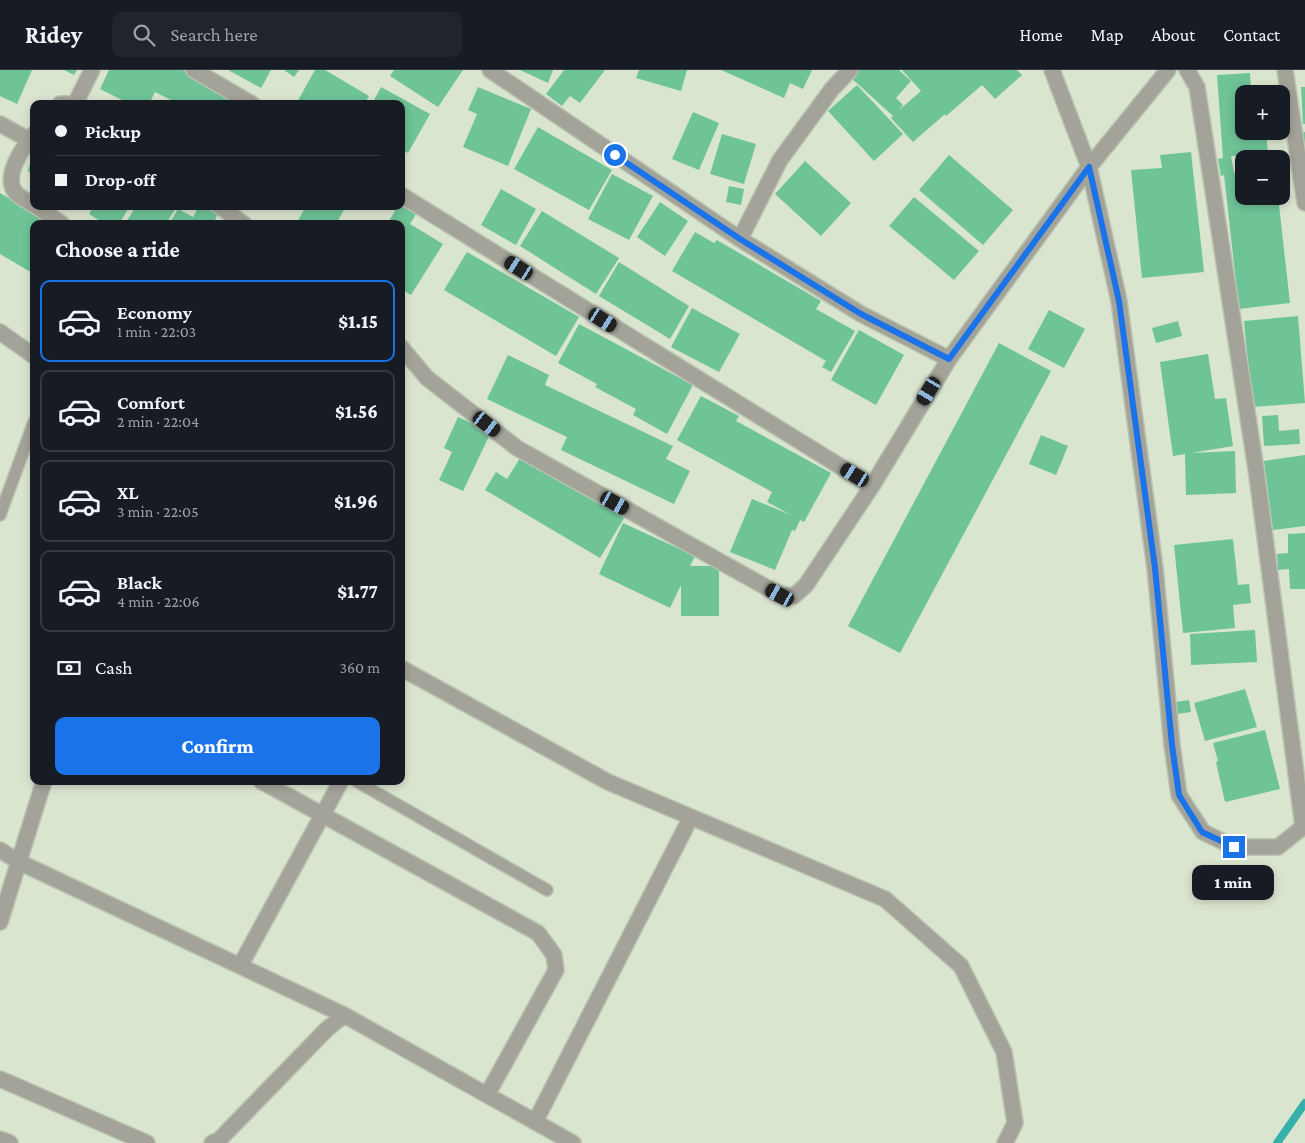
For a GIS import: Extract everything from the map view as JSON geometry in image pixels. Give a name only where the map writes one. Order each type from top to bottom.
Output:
[{"type":"street","points":[[77,100],[92,70]]},
{"type":"street","points":[[194,70],[245,100]]},
{"type":"street","points":[[490,70],[740,239],[861,314],[949,359]]},
{"type":"street","points":[[740,239],[780,160],[832,90],[850,70]]},
{"type":"street","points":[[1052,70],[1089,167],[1119,301],[1155,568],[1172,745],[1179,795],[1202,832],[1234,847],[1278,847],[1303,827],[1257,476],[1241,370],[1197,88],[1187,70]]},
{"type":"street","points":[[405,352],[427,378],[517,448],[780,595],[794,596],[806,585],[872,486],[949,359],[1089,167],[1168,70]]},
{"type":"street","points":[[1285,70],[1305,203]]},
{"type":"street","points":[[0,124],[30,136]]},
{"type":"street","points":[[30,138],[11,173],[10,183],[16,193],[30,203]]},
{"type":"street","points":[[405,197],[872,486]]},
{"type":"street","points":[[41,210],[56,220]]},
{"type":"street","points":[[225,210],[238,220]]},
{"type":"street","points":[[0,332],[30,353]]},
{"type":"street","points":[[405,671],[608,782],[885,899],[961,966],[1004,1052],[1015,1123],[1005,1143]]},
{"type":"street","points":[[0,922],[43,785]]},
{"type":"street","points":[[268,785],[538,933],[554,955],[556,970],[487,1095]]},
{"type":"street","points":[[240,966],[339,785]]},
{"type":"street","points":[[535,1122],[691,817]]},
{"type":"street","points":[[0,850],[19,862],[344,1015],[573,1143]]},
{"type":"street","points":[[212,1143],[219,1140],[327,1029],[344,1015]]},
{"type":"street","points":[[0,1079],[147,1143]]},
{"type":"street","points":[[0,1139],[10,1143]]},
{"type":"lane","points":[[0,515],[30,433]]},
{"type":"lane","points":[[363,785],[547,890]]},
{"type":"building","points":[[0,70],[32,70],[17,104],[0,96]]},
{"type":"building","points":[[64,70],[77,70],[74,75]]},
{"type":"building","points":[[109,70],[183,70],[232,94],[230,100],[171,100],[155,92],[151,100],[122,100],[100,89]]},
{"type":"building","points":[[228,70],[271,70],[261,88]]},
{"type":"building","points":[[284,70],[299,70],[294,77]]},
{"type":"building","points":[[315,70],[325,70],[369,96],[366,100],[298,100]]},
{"type":"building","points":[[394,70],[463,70],[438,107],[390,76]]},
{"type":"building","points":[[520,70],[553,70],[548,83]]},
{"type":"building","points":[[564,70],[605,70],[580,103],[570,96],[562,106],[546,94]]},
{"type":"building","points":[[639,70],[687,70],[681,91],[636,78]]},
{"type":"building","points":[[721,70],[812,70],[803,89],[790,83],[784,98]]},
{"type":"building","points":[[855,70],[899,70],[911,81],[896,98],[903,105],[898,111],[921,91],[902,70],[1017,70],[1022,75],[995,99],[982,85],[913,142],[891,118],[893,116],[849,76]]},
{"type":"building","points":[[1250,73],[1251,85],[1235,85],[1235,140],[1267,140],[1268,150],[1235,150],[1235,156],[1231,156],[1235,173],[1235,205],[1279,205],[1290,303],[1239,309],[1224,175],[1221,176],[1218,159],[1223,158],[1217,75]]},
{"type":"building","points":[[857,85],[903,134],[874,161],[828,111]]},
{"type":"building","points":[[381,87],[405,100],[374,100]]},
{"type":"building","points":[[478,87],[531,109],[508,166],[463,147],[477,114],[468,110]]},
{"type":"building","points":[[1301,87],[1305,87],[1305,124],[1303,124]]},
{"type":"building","points":[[405,100],[430,114],[408,153],[405,151]]},
{"type":"building","points":[[693,112],[719,123],[699,170],[672,159]]},
{"type":"building","points":[[538,127],[612,170],[589,210],[514,169]]},
{"type":"building","points":[[1301,132],[1305,132],[1305,155]]},
{"type":"building","points":[[722,134],[756,144],[744,184],[710,174]]},
{"type":"building","points":[[1191,152],[1204,272],[1142,278],[1131,170],[1162,168],[1160,155]]},
{"type":"building","points":[[949,155],[1013,210],[983,245],[919,190]]},
{"type":"building","points":[[805,161],[851,203],[821,236],[775,194]]},
{"type":"building","points":[[612,174],[653,196],[629,240],[588,219]]},
{"type":"building","points":[[729,186],[744,189],[741,205],[726,202]]},
{"type":"building","points":[[501,189],[536,209],[516,245],[481,225]]},
{"type":"building","points":[[0,193],[45,220],[30,220],[30,272],[0,254]]},
{"type":"building","points":[[914,197],[979,251],[954,280],[889,226]]},
{"type":"building","points":[[660,202],[688,221],[665,256],[637,237]]},
{"type":"building","points":[[405,207],[416,214],[410,224],[443,244],[411,295],[405,291],[405,220],[389,220],[396,210],[405,210]]},
{"type":"building","points":[[92,210],[128,210],[121,220],[99,220],[89,214]]},
{"type":"building","points":[[134,210],[175,210],[168,220],[127,220]]},
{"type":"building","points":[[177,210],[193,217],[197,210],[210,210],[218,214],[215,220],[171,220]]},
{"type":"building","points":[[304,210],[344,210],[338,220],[298,220]]},
{"type":"building","points":[[542,211],[619,258],[596,294],[520,246]]},
{"type":"building","points":[[695,232],[714,243],[717,240],[821,301],[816,309],[855,331],[831,372],[822,367],[826,361],[672,271]]},
{"type":"building","points":[[467,252],[579,317],[556,356],[444,290]]},
{"type":"building","points":[[619,262],[689,306],[670,339],[599,296]]},
{"type":"building","points":[[692,308],[740,334],[719,372],[671,347]]},
{"type":"building","points":[[1049,310],[1085,329],[1064,368],[1028,349]]},
{"type":"building","points":[[1298,316],[1305,403],[1252,407],[1244,321]]},
{"type":"building","points":[[1178,321],[1182,336],[1156,343],[1152,328]]},
{"type":"building","points":[[579,324],[693,385],[667,434],[633,415],[636,409],[595,387],[597,384],[558,363]]},
{"type":"building","points":[[859,330],[904,355],[876,405],[831,380]]},
{"type":"building","points":[[999,343],[1051,371],[900,653],[848,626]]},
{"type":"building","points":[[1208,354],[1215,399],[1226,398],[1233,446],[1191,453],[1235,451],[1236,493],[1186,495],[1185,454],[1173,456],[1160,362]]},
{"type":"building","points":[[508,355],[549,375],[545,385],[673,446],[666,459],[690,471],[674,504],[561,450],[567,437],[487,399]]},
{"type":"building","points":[[701,396],[739,416],[736,421],[831,473],[804,522],[800,520],[795,531],[792,530],[775,570],[730,552],[752,499],[791,515],[767,502],[772,492],[677,440]]},
{"type":"building","points":[[1278,415],[1279,431],[1299,429],[1300,444],[1264,446],[1262,416]]},
{"type":"building","points":[[458,417],[491,432],[463,491],[439,480],[452,452],[444,448]]},
{"type":"building","points":[[1041,435],[1068,446],[1056,475],[1029,464]]},
{"type":"building","points":[[523,453],[626,515],[600,558],[485,490],[496,472],[507,479]]},
{"type":"building","points":[[1305,455],[1305,526],[1273,530],[1264,461]]},
{"type":"building","points":[[623,523],[695,556],[690,566],[719,566],[719,616],[681,616],[681,585],[670,608],[599,574]]},
{"type":"building","points":[[1305,533],[1305,589],[1290,589],[1289,569],[1278,570],[1277,554],[1288,553],[1288,534]]},
{"type":"building","points":[[1233,539],[1238,585],[1249,584],[1251,603],[1233,605],[1235,628],[1183,633],[1174,545]]},
{"type":"building","points":[[1255,630],[1257,662],[1191,665],[1190,634]]},
{"type":"building","points":[[1245,689],[1257,727],[1205,741],[1194,703]]},
{"type":"building","points":[[1189,700],[1191,712],[1177,714],[1176,702]]},
{"type":"building","points":[[1265,730],[1280,789],[1225,802],[1213,743]]},
{"type":"waterway","points":[[1277,1143],[1305,1103]]},
{"type":"route","points":[[615,155],[740,239],[861,314],[949,359],[1089,167],[1119,301],[1155,568],[1172,745],[1179,795],[1202,832],[1234,847]]}]
